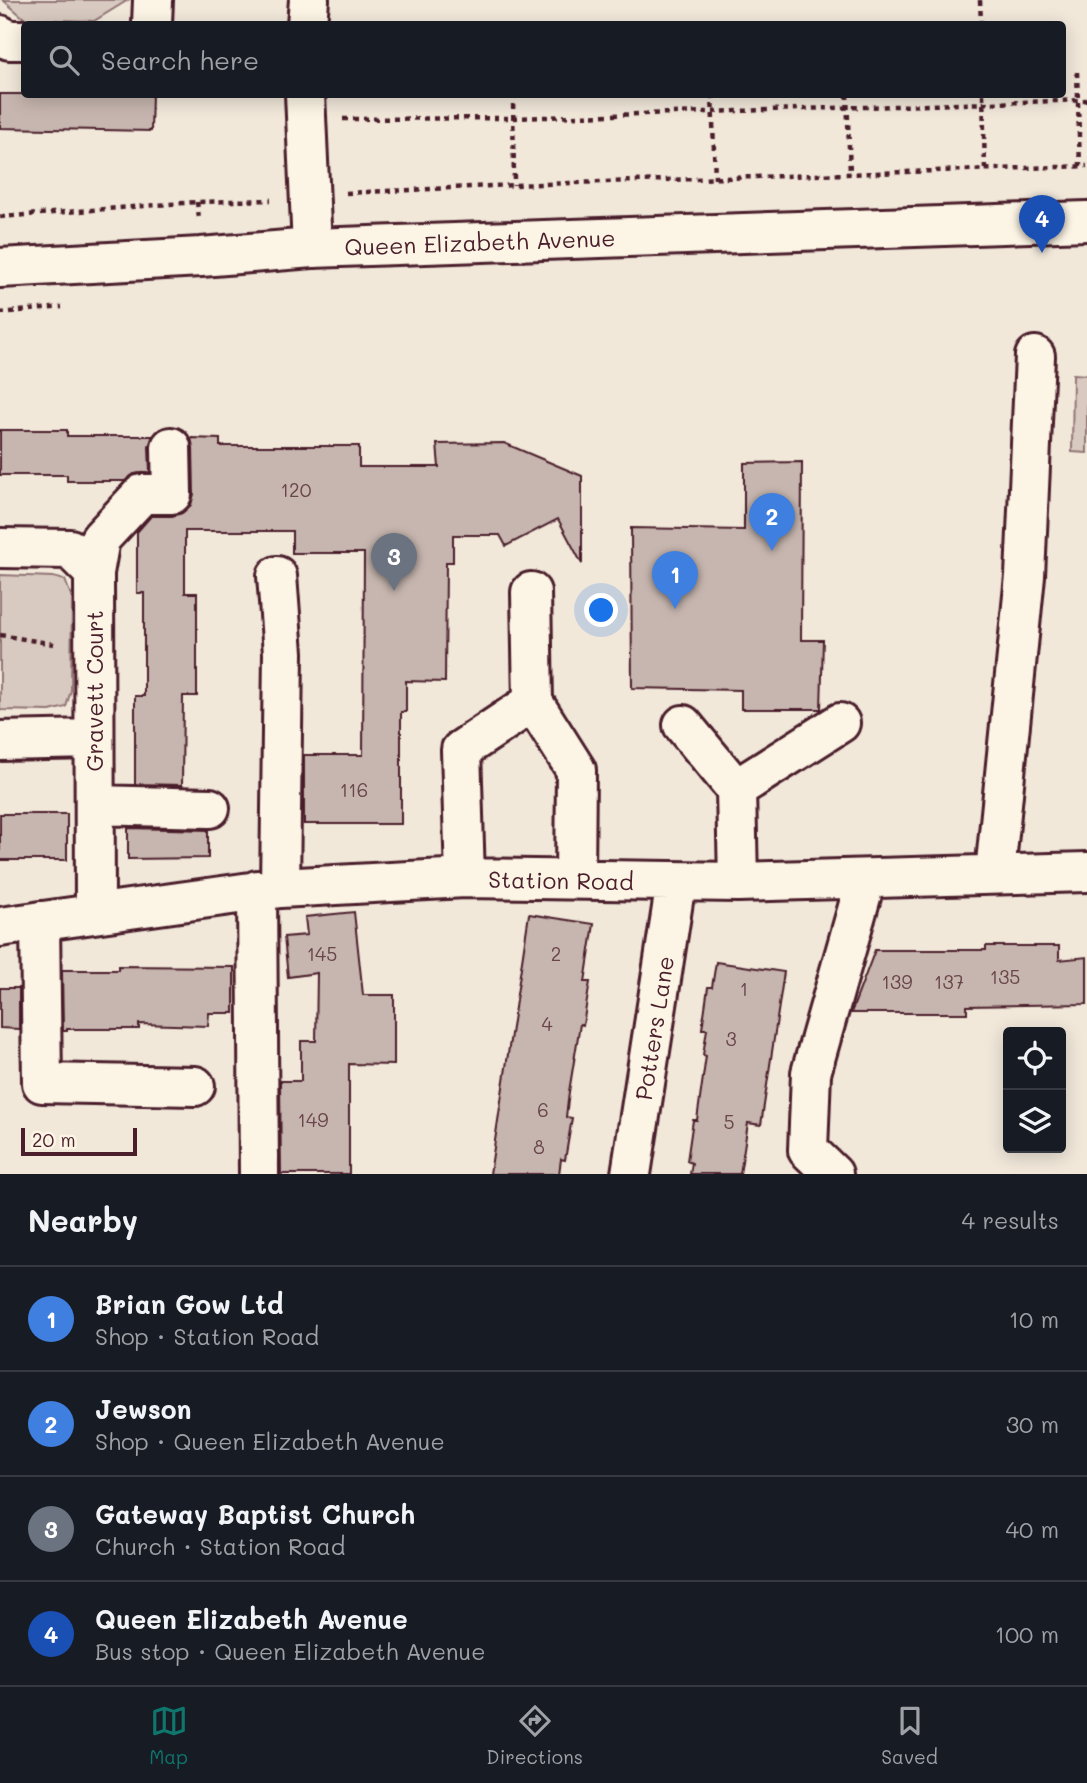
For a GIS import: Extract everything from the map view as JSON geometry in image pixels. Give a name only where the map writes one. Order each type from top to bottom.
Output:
[{"type":"street","points":[[152,21],[153,0]]},
{"type":"street","points":[[307,21],[309,0]]},
{"type":"street","points":[[0,35],[9,40],[21,40]]},
{"type":"street","points":[[306,107],[312,248]]},
{"type":"street","name":"Queen Elizabeth Avenue","points":[[0,268],[312,248],[1087,222]]},
{"type":"street","points":[[995,873],[1025,576],[1035,356]]},
{"type":"street","name":"Gravett Court","points":[[95,912],[94,573],[100,539],[142,494],[172,494],[171,447]]},
{"type":"street","points":[[0,548],[70,549],[94,573]]},
{"type":"street","points":[[259,1174],[268,889],[283,653],[277,576]]},
{"type":"street","points":[[531,592],[533,702],[576,771],[575,879]]},
{"type":"street","points":[[465,878],[461,750],[533,702]]},
{"type":"street","points":[[736,789],[840,723]]},
{"type":"street","points":[[684,725],[736,789],[738,882]]},
{"type":"street","points":[[0,741],[94,739]]},
{"type":"street","points":[[95,805],[210,808]]},
{"type":"street","name":"Station Road","points":[[0,927],[268,889],[465,878],[738,882],[1087,872]]},
{"type":"street","points":[[833,1174],[808,1150],[811,1073],[866,879]]},
{"type":"street","name":"Potters Lane","points":[[631,1174],[676,882]]},
{"type":"street","points":[[40,920],[42,1083],[195,1086]]},
{"type":"path","points":[[980,0],[981,21]]},
{"type":"path","points":[[1077,72],[1080,166]]},
{"type":"path","points":[[513,98],[514,185]]},
{"type":"path","points":[[712,98],[715,178]]},
{"type":"path","points":[[847,98],[850,174]]},
{"type":"path","points":[[983,98],[985,170]]},
{"type":"path","points":[[306,107],[514,118],[1087,100]]},
{"type":"path","points":[[346,193],[1087,166]]},
{"type":"path","points":[[0,217],[197,202],[269,200]]},
{"type":"path","points":[[0,635],[72,647],[94,646]]},
{"type":"shaded area","points":[[3,0],[128,0],[94,21],[25,19]]},
{"type":"shaded area","points":[[1073,374],[1087,375],[1087,453],[1072,452]]},
{"type":"shaded area","points":[[0,575],[65,580],[72,598],[71,690],[66,707],[50,711],[0,710]]},
{"type":"building","points":[[0,94],[21,94],[21,98],[152,98],[151,131],[0,128]]},
{"type":"building","points":[[0,430],[67,430],[67,436],[153,436],[149,447],[150,472],[134,474],[125,481],[67,481],[67,475],[0,475]]},
{"type":"building","points":[[191,438],[220,439],[220,446],[359,446],[359,467],[439,467],[437,444],[504,443],[582,476],[582,564],[558,519],[506,546],[500,535],[453,535],[453,562],[446,562],[445,682],[406,681],[406,712],[401,712],[401,824],[304,824],[304,755],[363,755],[364,553],[292,553],[292,531],[185,531],[185,593],[197,593],[197,696],[183,696],[182,785],[135,784],[135,696],[144,696],[144,593],[137,593],[137,532],[151,516],[172,516],[182,513],[191,505],[194,494]]},
{"type":"building","points":[[802,462],[801,640],[823,640],[821,709],[741,709],[741,690],[632,688],[631,528],[744,530],[744,463]]},
{"type":"building","points":[[0,814],[67,814],[67,860],[0,860]]},
{"type":"building","points":[[128,828],[208,830],[208,858],[128,859]]},
{"type":"building","points":[[354,912],[363,995],[394,995],[394,1065],[349,1064],[349,1174],[281,1174],[280,1081],[301,1081],[301,1041],[316,1041],[317,973],[288,977],[284,937],[307,935],[305,917]]},
{"type":"building","points":[[529,914],[594,924],[585,982],[590,982],[583,1025],[580,1024],[566,1117],[572,1118],[565,1160],[561,1159],[559,1174],[490,1174]]},
{"type":"building","points":[[986,946],[1059,946],[1059,960],[1087,957],[1087,1004],[967,1006],[967,1013],[851,1013],[875,950],[986,950]]},
{"type":"building","points":[[716,962],[784,972],[761,1125],[748,1123],[740,1174],[690,1174],[692,1163],[687,1161],[693,1120],[697,1120],[706,1056],[703,1055],[707,1029],[702,1029],[708,987],[712,987]]},
{"type":"building","points":[[118,966],[234,967],[234,1013],[209,1013],[208,1026],[139,1024],[139,1029],[63,1031],[62,970],[118,970]]},
{"type":"building","points":[[0,988],[19,988],[19,1029],[0,1028]]},
{"type":"place","name":"Queen Elizabeth Avenue","points":[[1042,253]]},
{"type":"place","name":"Jewson","points":[[772,551]]},
{"type":"place","name":"Gateway Baptist Church","points":[[394,591]]},
{"type":"place","name":"Brian Gow Ltd","points":[[675,609]]}]
